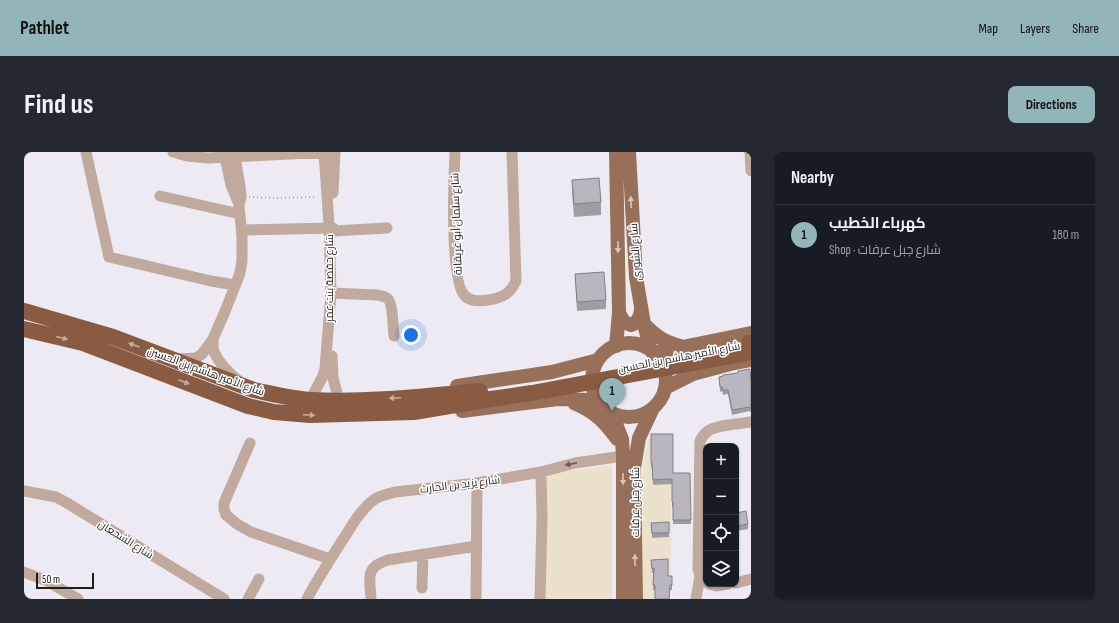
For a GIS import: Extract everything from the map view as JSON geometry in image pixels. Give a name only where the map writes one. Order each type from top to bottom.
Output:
[{"type":"highway","name":"شارع الأمير هاشم بن الحسين","points":[[24,311],[113,337],[254,390],[278,396],[310,400],[415,404]]},
{"type":"highway","name":"شارع الأمير هاشم بن الحسين","points":[[24,329],[83,343],[248,406],[274,412],[310,415],[415,404],[490,394],[532,393],[751,345]]},
{"type":"main road","name":"شارع الشورى","points":[[616,152],[619,313],[616,346]]},
{"type":"main road","name":"شارع الشورى","points":[[629,152],[635,264],[643,317],[652,352]]},
{"type":"main road","points":[[619,313],[624,322],[631,325],[643,317],[656,336],[666,342],[683,346]]},
{"type":"main road","points":[[625,344],[643,346],[652,352],[660,360],[666,379],[665,388],[661,399],[653,408],[641,415],[626,417],[612,414],[600,404],[593,390],[592,375],[598,360],[606,352],[616,346],[625,344]]},
{"type":"main road","points":[[692,374],[683,370],[678,361],[681,355],[697,344]]},
{"type":"main road","name":"شارع الأمير هاشم بن الحسين","points":[[652,352],[697,344],[751,345]]},
{"type":"main road","name":"شارع الأمير هاشم بن الحسين","points":[[415,404],[457,386],[552,372],[598,360]]},
{"type":"main road","name":"شارع الأمير هاشم بن الحسين","points":[[665,388],[692,374],[751,360]]},
{"type":"main road","points":[[552,372],[567,377],[572,383],[573,388],[563,399],[588,409],[598,417],[611,431],[622,447],[631,436],[639,438]]},
{"type":"main road","name":"شارع الأمير هاشم بن الحسين","points":[[415,404],[456,412],[563,399],[588,400],[600,404]]},
{"type":"main road","name":"شارع جبل عرفات","points":[[636,599],[634,468],[639,438],[653,408]]},
{"type":"main road","name":"شارع جبل عرفات","points":[[612,414],[622,447],[623,599]]},
{"type":"street","points":[[86,152],[109,257],[211,281],[235,285]]},
{"type":"street","points":[[177,152],[193,157],[208,158],[229,155],[342,152]]},
{"type":"street","name":"شارع حفصة بنت عمر","points":[[324,152],[327,197],[332,229]]},
{"type":"street","name":"شارع حفصة بنت عمر","points":[[335,152],[332,211],[334,293],[332,368],[339,401]]},
{"type":"street","name":"شارع سلمان أبو غريقانة","points":[[455,152],[453,194],[454,240],[458,282],[462,293],[466,297],[478,302],[504,297],[512,289],[516,281],[512,152]]},
{"type":"street","points":[[750,152],[751,171]]},
{"type":"street","points":[[171,358],[196,358],[202,354],[213,339],[240,273],[242,261],[242,230],[240,205],[231,185],[229,155]]},
{"type":"street","points":[[160,196],[240,205]]},
{"type":"street","points":[[242,230],[387,228]]},
{"type":"street","points":[[334,293],[377,295],[388,298],[391,307],[394,336]]},
{"type":"street","name":"شارع حفصة بنت عمر","points":[[310,400],[322,378],[325,369],[334,293]]},
{"type":"street","points":[[213,339],[214,350],[219,360],[227,371],[244,386]]},
{"type":"street","points":[[696,599],[703,579],[698,556],[700,441],[706,432],[714,428],[751,422]]},
{"type":"street","points":[[250,443],[224,503],[226,515],[237,524],[252,532],[330,559]]},
{"type":"street","name":"شارع يزيد بن الحارث","points":[[307,599],[354,521],[365,508],[385,494],[541,472],[575,463],[622,447]]},
{"type":"street","points":[[540,599],[542,518],[541,472]]},
{"type":"street","points":[[476,599],[477,482]]},
{"type":"street","name":"شارع الشجعان","points":[[24,491],[56,497],[224,599]]},
{"type":"street","points":[[371,599],[370,572],[376,565],[388,560],[476,546]]},
{"type":"street","points":[[422,588],[423,554]]},
{"type":"street","points":[[24,572],[47,581],[78,599]]},
{"type":"street","points":[[248,599],[258,579]]},
{"type":"street","points":[[739,582],[751,579]]},
{"type":"path","points":[[240,205],[277,198],[327,197]]},
{"type":"shaded area","points":[[649,439],[672,440],[670,599],[639,599],[643,464]]},
{"type":"shaded area","points":[[612,465],[612,599],[546,599],[544,481],[551,473]]},
{"type":"building","points":[[599,178],[601,202],[574,204],[572,180]]},
{"type":"building","points":[[604,272],[606,300],[577,302],[575,274]]},
{"type":"building","points":[[750,369],[751,408],[732,410],[728,390],[723,390],[722,387],[720,387],[719,377]]},
{"type":"building","points":[[651,434],[673,434],[673,473],[690,473],[691,520],[673,520],[672,479],[653,480],[651,463]]},
{"type":"building","points":[[746,511],[748,524],[739,526],[739,512]]},
{"type":"building","points":[[669,522],[669,533],[652,533],[651,523]]},
{"type":"building","points":[[668,559],[668,576],[672,576],[669,599],[655,599],[655,585],[653,585],[654,568],[652,569],[651,560]]},
{"type":"place","name":"كهرباء الخطيب","points":[[612,411]]}]
